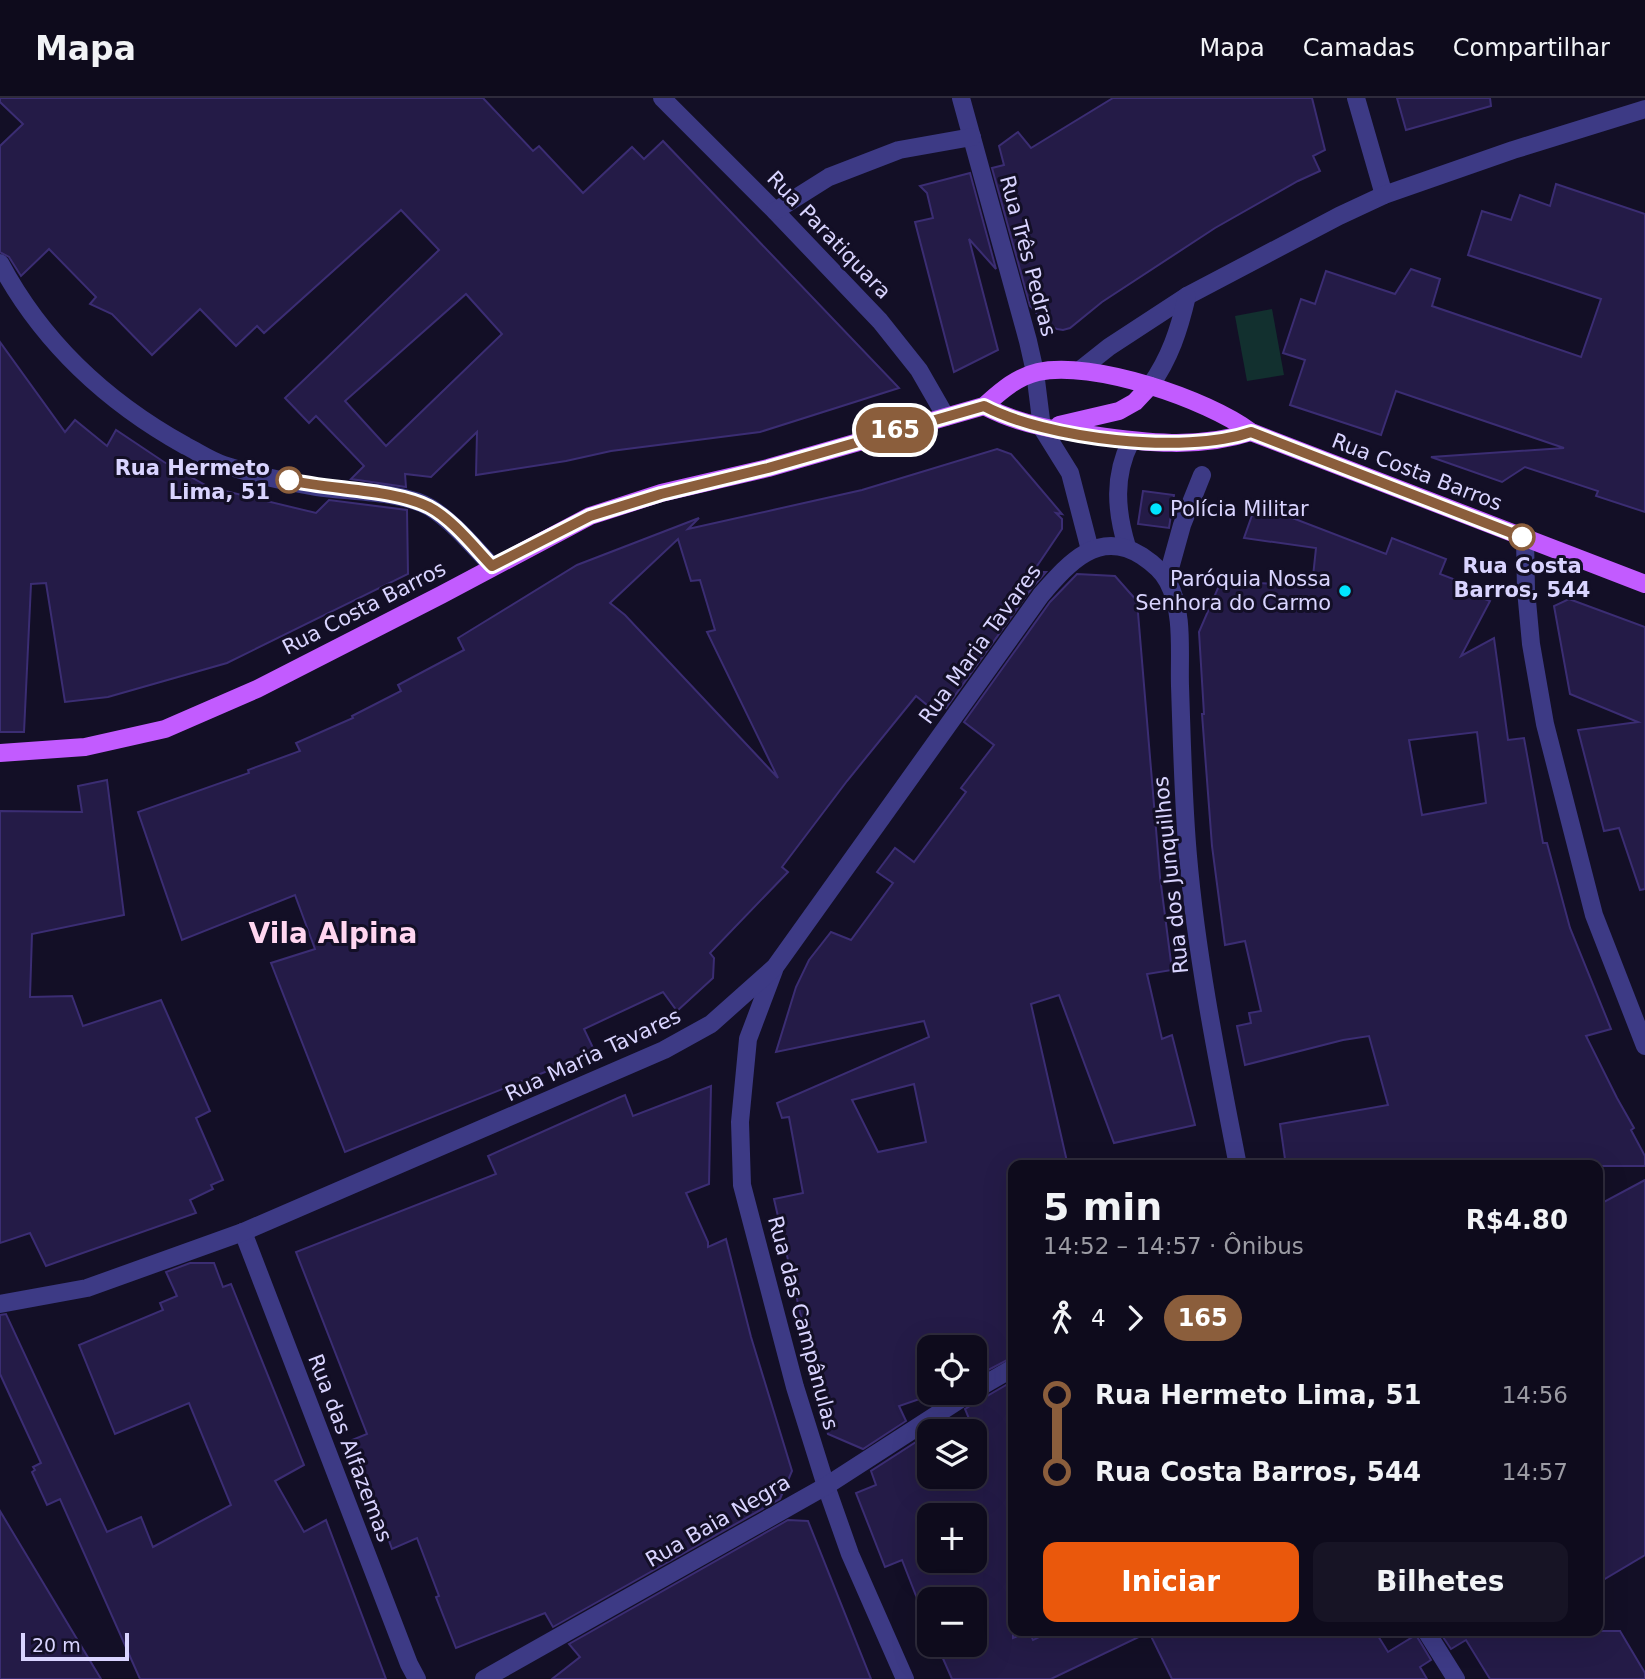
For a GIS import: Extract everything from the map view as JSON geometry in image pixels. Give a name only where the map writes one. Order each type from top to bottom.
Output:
[{"type":"main road","name":"Rua Costa Barros","points":[[0,752],[12,754],[85,747],[165,729],[257,689],[441,596],[492,566],[590,516],[984,406],[1005,387],[1035,372],[1057,369],[1080,370],[1150,386],[1209,406],[1251,432],[1645,584]]},
{"type":"main road","points":[[1042,428],[1119,411],[1135,402],[1150,386]]},
{"type":"main road","points":[[984,406],[1004,417],[1042,428],[1131,441],[1194,443],[1251,432]]},
{"type":"street","name":"Rua Paratiquara","points":[[662,98],[880,321],[919,370],[946,417]]},
{"type":"street","name":"Rua Três Pedras","points":[[961,98],[1035,372],[1042,428]]},
{"type":"street","points":[[1356,98],[1384,195]]},
{"type":"street","points":[[1080,370],[1109,347],[1188,296],[1291,239],[1384,195],[1513,150],[1645,109]]},
{"type":"street","points":[[775,211],[829,177],[899,150],[972,137]]},
{"type":"street","points":[[0,263],[17,296],[50,338],[91,380],[159,430],[222,465],[315,487],[396,496],[429,507],[461,532],[492,566]]},
{"type":"street","points":[[1150,386],[1177,338],[1188,296]]},
{"type":"street","points":[[1042,428],[1070,474],[1090,550],[1109,546],[1126,547],[1148,561],[1167,579],[1182,524],[1202,475]]},
{"type":"street","points":[[1126,547],[1119,521],[1117,493],[1121,468],[1131,441]]},
{"type":"street","points":[[1525,538],[1531,644],[1545,724],[1594,915],[1645,1046]]},
{"type":"street","name":"Rua Maria Tavares","points":[[0,1304],[87,1288],[243,1232],[664,1050],[711,1024],[775,967],[1041,596],[1067,566],[1090,550]]},
{"type":"street","name":"Rua dos Junquilhos","points":[[1167,579],[1175,597],[1179,636],[1188,856],[1196,923],[1215,1049],[1237,1160]]},
{"type":"street","name":"Rua das Campânulas","points":[[775,967],[748,1039],[740,1122],[742,1185],[795,1387],[826,1486],[850,1554],[905,1679]]},
{"type":"street","name":"Rua das Alfazemas","points":[[243,1232],[417,1679]]},
{"type":"street","points":[[987,1383],[1008,1371]]},
{"type":"street","name":"Rua Baia Negra","points":[[484,1679],[826,1486],[951,1405]]},
{"type":"street","points":[[1429,1636],[1456,1679]]},
{"type":"green space","points":[[1272,309],[1284,375],[1247,381],[1235,316]]},
{"type":"building","points":[[0,98],[483,98],[533,151],[539,146],[583,193],[632,147],[644,159],[663,141],[899,388],[760,432],[611,451],[476,475],[477,432],[431,477],[405,474],[406,487],[351,479],[364,466],[316,416],[309,423],[285,398],[439,250],[401,210],[264,333],[257,326],[236,346],[200,309],[152,355],[112,314],[90,304],[96,297],[49,249],[21,276],[9,257],[0,252],[0,146],[23,124],[0,102]],"holes":[[[466,294],[502,334],[386,446],[345,401]]]},
{"type":"building","points":[[1113,98],[1312,98],[1325,150],[1313,156],[1320,171],[1215,228],[1102,302],[1070,328],[1057,329],[1048,326],[1030,306],[992,168],[1004,165],[999,146],[1018,132],[1031,148]]},
{"type":"building","points":[[1397,98],[1490,98],[1491,106],[1406,130]]},
{"type":"building","points":[[970,173],[996,269],[969,239],[998,350],[954,372],[915,222],[933,218],[927,193],[920,186]]},
{"type":"building","points":[[1556,184],[1645,214],[1645,512],[1596,496],[1598,491],[1525,467],[1502,482],[1431,457],[1564,448],[1396,391],[1381,435],[1290,405],[1305,360],[1283,353],[1301,299],[1315,304],[1326,271],[1395,294],[1411,269],[1440,279],[1432,306],[1581,357],[1601,299],[1468,255],[1482,211],[1511,220],[1520,195],[1550,206]]},
{"type":"building","points":[[0,342],[65,432],[75,420],[107,446],[116,430],[164,462],[209,487],[316,513],[329,500],[407,510],[408,574],[227,663],[108,697],[65,702],[46,583],[31,584],[24,732],[0,732]]},
{"type":"building","points":[[997,449],[1011,454],[1062,514],[1056,513],[1062,519],[1062,529],[1033,572],[1046,572],[946,708],[938,702],[932,709],[916,696],[782,867],[788,872],[710,953],[714,958],[713,978],[677,1011],[663,992],[584,1029],[595,1052],[345,1152],[271,963],[315,949],[295,895],[182,940],[138,812],[249,773],[248,770],[300,751],[296,743],[353,718],[352,716],[401,691],[398,685],[464,650],[458,638],[577,565],[699,518],[688,529],[862,490]],"holes":[[[678,539],[691,581],[700,580],[715,630],[707,632],[778,778],[625,615],[610,603]]]},
{"type":"building","name":"Polícia Militar","points":[[1143,491],[1174,495],[1169,528],[1138,524]]},
{"type":"building","points":[[1256,504],[1386,554],[1392,538],[1446,559],[1440,574],[1474,587],[1471,594],[1490,601],[1461,656],[1494,638],[1508,740],[1524,738],[1543,843],[1547,843],[1570,928],[1611,1029],[1586,1036],[1634,1128],[1631,1130],[1645,1156],[1645,1166],[1603,1166],[1603,1160],[1285,1160],[1280,1124],[1388,1105],[1369,1036],[1245,1065],[1237,1026],[1251,1023],[1249,1013],[1261,1011],[1245,941],[1225,945],[1212,846],[1199,632],[1221,581],[1312,586],[1316,548],[1244,538]],"holes":[[[1477,732],[1486,803],[1422,815],[1409,740]]]},
{"type":"building","points":[[1077,574],[1115,576],[1137,601],[1160,877],[1172,970],[1147,974],[1162,1039],[1172,1035],[1195,1125],[1114,1143],[1059,995],[1031,1004],[1067,1160],[1008,1160],[1008,1360],[987,1371],[987,1335],[917,1335],[917,1400],[899,1406],[906,1421],[863,1449],[828,1434],[774,1199],[803,1193],[789,1117],[782,1118],[777,1103],[929,1037],[924,1021],[776,1052],[796,987],[809,960],[831,932],[851,940],[893,883],[877,872],[895,848],[914,862],[966,792],[961,788],[994,745],[964,722],[1050,602]],"holes":[[[914,1084],[926,1142],[878,1152],[852,1100]]]},
{"type":"building","points":[[1569,599],[1645,627],[1645,889],[1640,890],[1619,828],[1604,831],[1578,730],[1638,722],[1570,694],[1554,606]]},
{"type":"building","points":[[107,780],[124,915],[32,934],[30,997],[72,996],[83,1026],[161,1000],[210,1111],[196,1118],[223,1180],[211,1185],[213,1189],[190,1200],[196,1213],[46,1266],[30,1233],[0,1243],[0,811],[82,812],[78,786]]},
{"type":"building","points":[[711,1086],[709,1184],[686,1193],[708,1247],[726,1239],[751,1337],[792,1471],[780,1499],[553,1627],[545,1613],[456,1648],[417,1538],[392,1549],[352,1440],[367,1434],[296,1252],[496,1174],[488,1156],[625,1095],[633,1116]]},
{"type":"building","points":[[1645,1180],[1645,1555],[1603,1580],[1603,1202]]},
{"type":"building","points":[[190,1263],[214,1263],[223,1287],[231,1284],[304,1465],[275,1481],[304,1532],[326,1520],[386,1679],[140,1679],[60,1499],[47,1505],[32,1472],[35,1470],[33,1467],[41,1463],[0,1374],[0,1315],[6,1314],[107,1532],[141,1517],[153,1547],[231,1505],[189,1403],[115,1434],[79,1345],[163,1310],[160,1303],[177,1296],[166,1272]]},
{"type":"building","points":[[1008,1384],[1008,1636],[1031,1636],[1033,1640],[1041,1636],[1141,1636],[1051,1679],[952,1679],[942,1657],[987,1657],[987,1587],[917,1587],[917,1598],[902,1560],[885,1567],[856,1493],[876,1485],[871,1471],[916,1442],[917,1489],[987,1489],[987,1419],[969,1419],[965,1409],[972,1405],[987,1405],[987,1396]]},
{"type":"building","points":[[0,1511],[101,1679],[0,1679]]},
{"type":"building","points":[[788,1520],[808,1521],[871,1679],[552,1679],[580,1657],[569,1644]]},
{"type":"building","points":[[1603,1631],[1620,1631],[1645,1673],[1645,1679],[1490,1679],[1466,1640],[1451,1649],[1442,1636],[1603,1636]]},
{"type":"building","points":[[1151,1636],[1378,1636],[1388,1652],[1417,1636],[1431,1660],[1420,1667],[1427,1679],[1172,1679]]},
{"type":"bus line","name":"165","points":[[289,480],[315,487],[396,496],[429,507],[461,532],[492,566],[590,516],[984,406],[1004,417],[1042,428],[1131,441],[1194,443],[1251,432],[1522,537]]},
{"type":"place","name":"Rua Hermeto Lima, 51","points":[[289,480]]},
{"type":"place","name":"Polícia Militar","points":[[1156,509]]},
{"type":"place","name":"Rua Costa Barros, 544","points":[[1522,537]]},
{"type":"place","name":"Paróquia Nossa Senhora do Carmo","points":[[1345,591]]},
{"type":"district","name":"Vila Alpina","points":[[333,933]]}]
